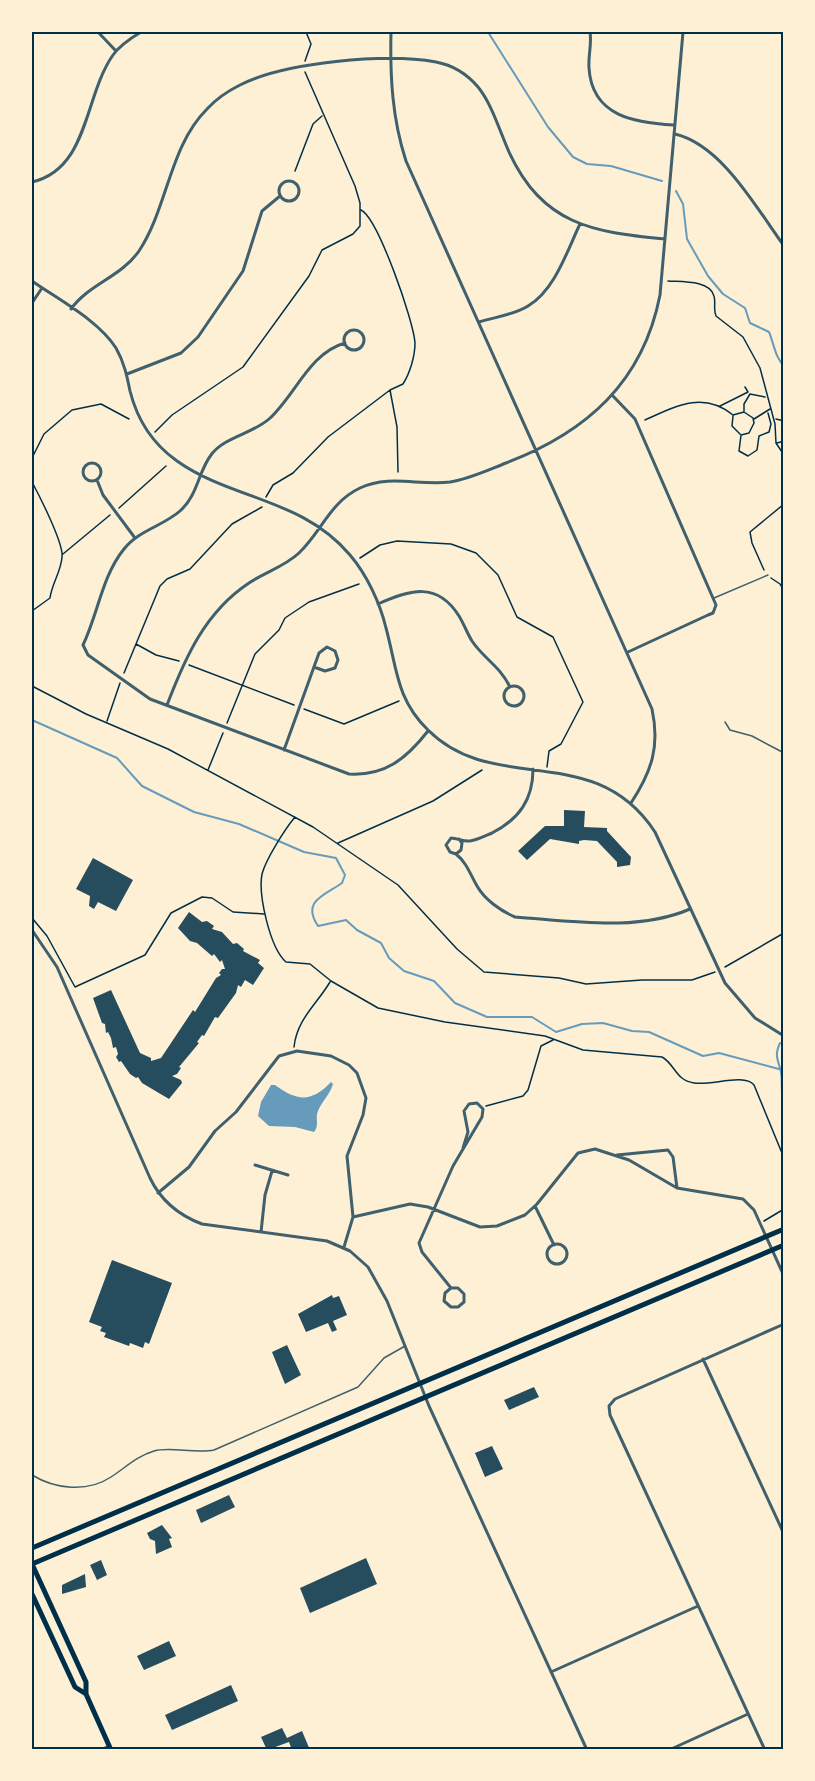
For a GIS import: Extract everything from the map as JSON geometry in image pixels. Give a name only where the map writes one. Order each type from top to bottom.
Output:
[{"type":"main road","points":[[32,1548],[783,1228]]},
{"type":"main road","points":[[110,1748],[86,1694],[86,1682],[32,1564],[783,1245]]},
{"type":"main road","points":[[32,1594],[75,1686],[86,1694]]},
{"type":"street","points":[[98,32],[116,51]]},
{"type":"street","points":[[32,182],[51,176],[72,155],[104,71],[116,51],[141,32]]},
{"type":"street","points":[[391,32],[392,97],[399,140],[651,706],[656,728],[652,766],[631,802]]},
{"type":"street","points":[[591,32],[589,70],[592,84],[600,100],[609,110],[629,120],[674,125]]},
{"type":"street","points":[[167,705],[183,663],[202,629],[228,600],[249,583],[286,564],[300,552],[345,497],[375,482],[403,480],[433,483],[464,480],[537,450],[586,421],[612,396],[634,366],[652,329],[660,295],[683,32]]},
{"type":"street","points":[[71,309],[89,290],[119,272],[138,252],[149,230],[182,145],[206,109],[241,84],[305,68],[391,58],[437,62],[465,75],[479,88],[525,181],[553,209],[580,224],[609,234],[665,239]]},
{"type":"street","points":[[674,134],[700,144],[717,160],[741,187],[783,246]]},
{"type":"street","points":[[285,181],[291,181],[297,186],[298,193],[294,199],[285,200],[280,196],[279,186],[285,181]]},
{"type":"street","points":[[127,374],[173,358],[198,337],[243,271],[262,211],[280,196]]},
{"type":"street","points":[[479,322],[514,312],[538,299],[553,279],[580,224]]},
{"type":"street","points":[[32,281],[109,340],[123,362],[133,402],[150,436],[177,461],[202,475],[264,500],[319,526],[355,562],[378,604],[392,650],[395,676],[404,698],[428,731],[464,755],[490,763],[546,770],[601,783],[631,802],[655,832],[719,970],[744,1008],[783,1036]]},
{"type":"street","points":[[32,303],[42,288]]},
{"type":"street","points":[[352,330],[358,330],[363,336],[364,341],[358,348],[350,348],[345,343],[345,336],[352,330]]},
{"type":"street","points":[[345,343],[323,354],[269,419],[228,442],[211,455],[194,493],[182,510],[135,538],[118,558],[83,645],[88,655],[150,699],[335,770],[362,775],[394,766],[428,731]]},
{"type":"street","points":[[612,396],[634,419],[714,598],[716,609],[708,615],[628,652]]},
{"type":"street","points":[[92,462],[100,466],[101,475],[97,480],[89,481],[85,478],[83,470],[86,464],[92,462]]},
{"type":"street","points":[[97,480],[102,495],[135,538]]},
{"type":"street","points":[[378,604],[412,591],[427,591],[444,599],[460,617],[473,642],[500,669],[510,687]]},
{"type":"street","points":[[284,750],[314,667],[322,649],[330,648],[335,651],[338,660],[335,668],[325,671],[314,667]]},
{"type":"street","points":[[510,687],[516,687],[523,693],[519,704],[511,705],[506,701],[504,695],[510,687]]},
{"type":"street","points":[[533,769],[529,798],[522,812],[513,820],[482,837],[468,842],[451,838],[446,845],[450,852],[466,862],[478,889],[503,912],[515,917],[646,923],[671,918],[690,909]]},
{"type":"street","points":[[456,854],[462,848],[459,839]]},
{"type":"street","points":[[32,930],[57,967],[158,1193],[172,1208],[189,1219],[213,1226],[327,1241],[359,1258],[375,1277],[419,1384],[587,1749]]},
{"type":"street","points":[[158,1193],[182,1175],[215,1131],[246,1098],[274,1060],[294,1051],[322,1054],[340,1060],[357,1073],[362,1081],[365,1107],[348,1156],[353,1217],[344,1248]]},
{"type":"street","points":[[451,1287],[445,1293],[444,1301],[451,1307],[460,1306],[464,1302],[464,1294],[459,1288],[451,1287],[420,1248],[421,1238],[463,1148],[468,1132],[466,1107],[473,1102],[483,1109],[482,1117],[463,1148]]},
{"type":"street","points":[[353,1217],[373,1214],[400,1205],[420,1205],[480,1227],[512,1222],[536,1206],[578,1153],[595,1149],[653,1172],[677,1188],[743,1199],[751,1206],[760,1223],[783,1276]]},
{"type":"street","points":[[615,1155],[668,1150],[673,1157],[677,1188]]},
{"type":"street","points":[[255,1165],[288,1175]]},
{"type":"street","points":[[261,1232],[264,1203],[272,1170]]},
{"type":"street","points":[[536,1206],[554,1245]]},
{"type":"street","points":[[554,1245],[562,1246],[567,1252],[562,1263],[554,1264],[548,1260],[547,1251],[554,1245]]},
{"type":"street","points":[[765,1749],[610,1415],[609,1406],[615,1399],[783,1324]]},
{"type":"street","points":[[703,1359],[783,1534]]},
{"type":"street","points":[[551,1672],[698,1606]]},
{"type":"street","points":[[669,1749],[748,1714]]},
{"type":"street","points":[[101,1749],[110,1748]]},
{"type":"lane","points":[[714,598],[768,575]]},
{"type":"lane","points":[[725,722],[730,730],[755,737],[783,753]]},
{"type":"lane","points":[[32,1475],[52,1484],[85,1487],[99,1483],[134,1460],[156,1450],[198,1452],[214,1450],[358,1388],[384,1358],[405,1346]]},
{"type":"path","points":[[150,436],[172,415],[243,367],[306,280],[322,250],[360,226],[361,210],[356,186],[322,116],[305,68],[311,44],[306,32]]},
{"type":"path","points":[[295,171],[313,124],[322,116]]},
{"type":"path","points":[[106,722],[160,586],[167,579],[190,569],[232,524],[261,508],[273,484],[286,479],[328,437],[390,390],[403,384],[407,376],[415,350],[413,328],[383,247],[371,220],[361,210]]},
{"type":"path","points":[[668,281],[702,284],[714,295],[716,316],[743,337],[766,384],[766,397],[774,418],[776,443],[783,455]]},
{"type":"path","points":[[745,387],[749,393]]},
{"type":"path","points":[[390,390],[397,427],[398,472]]},
{"type":"path","points":[[719,406],[749,393],[766,397]]},
{"type":"path","points":[[744,412],[744,404],[749,393]]},
{"type":"path","points":[[645,420],[689,401],[704,401],[719,406],[734,415],[744,412]]},
{"type":"path","points":[[32,458],[44,434],[72,410],[101,404],[129,419]]},
{"type":"path","points":[[734,415],[732,426],[741,435],[740,453],[748,456],[755,453],[757,438],[766,434],[771,428],[768,413],[770,409]]},
{"type":"path","points":[[744,412],[753,419]]},
{"type":"path","points":[[753,419],[768,413]]},
{"type":"path","points":[[774,418],[783,421]]},
{"type":"path","points":[[741,435],[752,431],[753,419]]},
{"type":"path","points":[[776,443],[783,441]]},
{"type":"path","points":[[32,482],[60,541],[63,555],[51,585],[50,598],[32,611]]},
{"type":"path","points":[[783,504],[750,532],[752,543],[768,575],[780,584],[783,591]]},
{"type":"path","points":[[355,562],[388,542],[413,541],[462,547],[476,553],[491,566],[517,617],[553,637],[565,658],[583,702],[561,744],[549,751],[546,770]]},
{"type":"path","points":[[207,771],[255,654],[279,630],[285,618],[309,602],[359,584]]},
{"type":"path","points":[[136,644],[156,654],[344,724],[404,698]]},
{"type":"path","points":[[32,686],[168,749],[295,817],[337,843],[398,885],[457,949],[484,972],[559,978],[586,984],[642,980],[692,980],[719,970],[783,933]]},
{"type":"path","points":[[337,843],[433,801],[482,770]]},
{"type":"path","points":[[295,817],[262,874],[266,914],[276,947],[283,960],[291,964],[310,964],[331,981],[378,1008],[445,1022],[545,1036],[583,1050],[662,1057],[678,1077],[694,1083],[720,1084],[742,1078],[751,1081],[783,1158]]},
{"type":"path","points":[[32,918],[54,947],[75,987],[145,956],[171,913],[186,903],[202,897],[212,898],[233,912],[266,914]]},
{"type":"path","points":[[294,1051],[295,1036],[306,1013],[331,981]]},
{"type":"path","points":[[483,1109],[490,1103],[523,1096],[528,1090],[541,1046],[554,1040]]},
{"type":"path","points":[[760,1223],[783,1209]]},
{"type":"water","points":[[331,1082],[332,1088],[317,1114],[317,1126],[314,1132],[295,1127],[269,1126],[258,1116],[261,1102],[271,1085],[297,1097],[304,1097],[317,1094]]},
{"type":"building","points":[[564,810],[585,811],[584,827],[607,828],[607,831],[631,857],[630,865],[617,867],[617,862],[597,841],[584,840],[579,841],[579,844],[550,839],[527,860],[518,851],[545,826],[564,826]]},
{"type":"building","points":[[93,858],[133,880],[116,911],[98,902],[94,909],[89,906],[90,896],[76,889]]},
{"type":"building","points":[[189,912],[202,922],[207,921],[214,926],[212,929],[222,932],[233,944],[237,943],[244,949],[243,951],[260,960],[258,963],[264,968],[253,985],[245,980],[241,987],[238,985],[236,993],[218,1018],[215,1017],[204,1036],[202,1035],[197,1042],[199,1043],[179,1067],[181,1068],[177,1074],[172,1076],[181,1080],[182,1083],[169,1099],[142,1083],[138,1077],[130,1074],[121,1061],[119,1062],[116,1057],[118,1054],[116,1047],[113,1048],[111,1038],[108,1032],[106,1033],[105,1024],[102,1023],[93,998],[111,990],[140,1053],[151,1058],[151,1061],[161,1058],[193,1010],[195,1012],[216,978],[221,975],[219,973],[225,969],[222,960],[220,962],[214,954],[212,956],[197,943],[190,941],[178,928]]},
{"type":"building","points":[[112,1260],[172,1283],[149,1344],[145,1342],[143,1348],[130,1343],[129,1346],[104,1337],[106,1333],[100,1331],[102,1327],[89,1322]]},
{"type":"building","points":[[332,1295],[333,1298],[339,1296],[347,1315],[333,1321],[337,1330],[332,1332],[328,1323],[306,1332],[298,1314]]},
{"type":"building","points":[[287,1345],[301,1375],[285,1384],[272,1352]]},
{"type":"building","points":[[534,1387],[539,1397],[509,1410],[504,1400]]},
{"type":"building","points":[[492,1446],[503,1469],[485,1477],[475,1453]]},
{"type":"building","points":[[229,1495],[235,1507],[201,1523],[196,1510]]},
{"type":"building","points":[[162,1525],[172,1538],[169,1539],[172,1547],[156,1554],[155,1541],[150,1539],[147,1533]]},
{"type":"building","points":[[366,1558],[377,1584],[310,1613],[300,1588]]},
{"type":"building","points":[[101,1560],[107,1575],[97,1580],[90,1565]]},
{"type":"building","points":[[85,1574],[86,1587],[62,1594],[62,1585]]},
{"type":"building","points":[[169,1641],[176,1656],[144,1670],[137,1656]]},
{"type":"building","points":[[231,1685],[238,1701],[172,1730],[165,1715]]},
{"type":"building","points":[[282,1728],[287,1738],[302,1731],[310,1750],[292,1750],[289,1742],[267,1750],[261,1737]]},
{"type":"waterway","points":[[488,32],[548,127],[573,157],[587,164],[611,166],[662,181]]},
{"type":"waterway","points":[[676,191],[683,204],[687,239],[708,276],[723,294],[745,308],[750,323],[769,332],[784,366]]},
{"type":"waterway","points":[[32,720],[117,758],[142,786],[194,812],[239,824],[304,852],[336,858],[345,875],[342,883],[322,895],[314,905],[313,917],[318,926],[346,920],[357,930],[381,943],[389,958],[404,971],[434,981],[455,1003],[487,1017],[532,1017],[556,1032],[582,1024],[603,1023],[632,1031],[649,1032],[703,1056],[719,1053],[779,1069]]},
{"type":"waterway","points":[[780,1043],[777,1054],[784,1101]]}]
